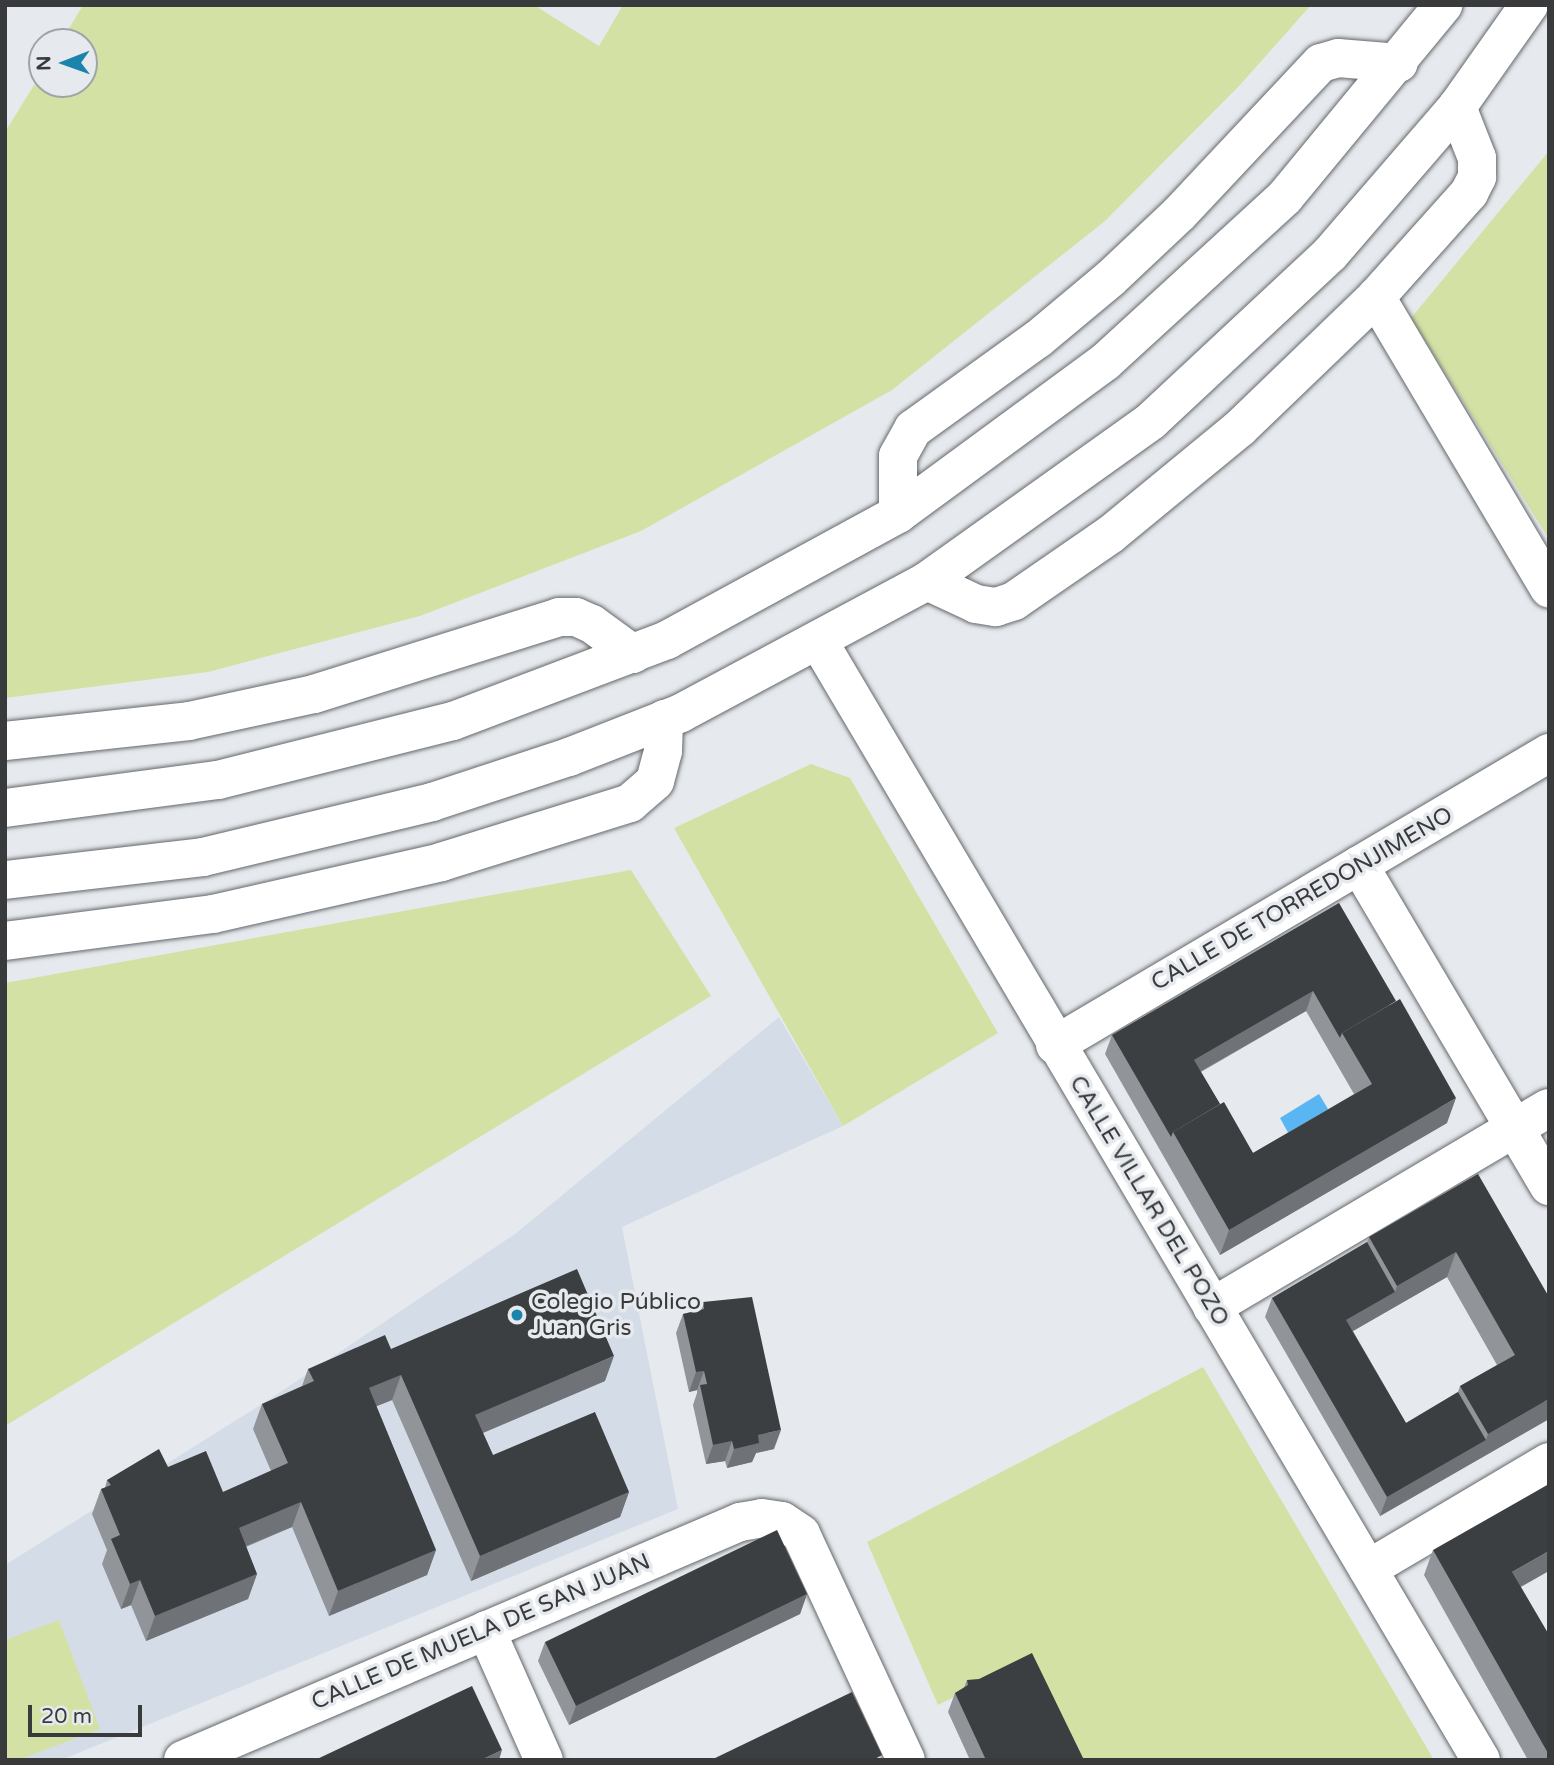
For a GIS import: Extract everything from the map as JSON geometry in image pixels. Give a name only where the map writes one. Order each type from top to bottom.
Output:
[{"type":"street","points":[[5,808],[132,794],[318,758],[453,721],[633,654],[684,632],[898,514],[1105,362],[1285,197],[1399,63],[1443,5]]},
{"type":"street","points":[[5,880],[203,857],[322,831],[470,790],[664,719],[819,642],[927,581],[1151,421],[1330,254],[1457,107],[1530,5]]},
{"type":"street","points":[[898,514],[898,456],[913,429],[1038,339],[1111,278],[1179,214],[1321,64],[1338,58],[1399,63]]},
{"type":"street","points":[[927,581],[976,604],[996,607],[1014,601],[1111,534],[1240,428],[1376,298],[1469,193],[1477,177],[1471,135],[1457,107]]},
{"type":"street","points":[[1376,298],[1549,588]]},
{"type":"street","points":[[5,741],[189,721],[314,694],[559,617],[576,617],[592,624],[633,654]]},
{"type":"street","name":"CALLE VILLAR DEL POZO","points":[[819,642],[1055,1045],[1481,1760]]},
{"type":"street","points":[[5,941],[213,914],[441,862],[630,803],[654,781],[663,751],[664,719]]},
{"type":"street","name":"CALLE DE TORREDONJIMENO","points":[[1055,1045],[1549,753]]},
{"type":"street","points":[[1359,865],[1549,1186]]},
{"type":"street","points":[[1212,1307],[1549,1108]]},
{"type":"street","points":[[1368,1569],[1549,1462]]},
{"type":"street","name":"CALLE DE MUELA DE SAN JUAN","points":[[183,1760],[740,1522],[762,1518],[782,1521],[801,1534],[906,1760]]},
{"type":"street","points":[[486,1630],[544,1760]]},
{"type":"shaded area","name":"Colegio Público Juan Gris","points":[[779,1017],[843,1126],[622,1227],[678,1509],[61,1760],[5,1760],[5,1565],[273,1397],[515,1234]]},
{"type":"green space","points":[[83,5],[534,5],[599,46],[623,5],[1311,5],[1239,86],[1105,221],[892,390],[641,531],[420,616],[208,672],[5,698],[5,132],[28,95],[28,98],[98,98],[98,28],[69,28]]},
{"type":"green space","points":[[1549,151],[1549,539],[1411,318]]},
{"type":"green space","points":[[811,764],[850,778],[998,1033],[843,1126],[674,828]]},
{"type":"green space","points":[[631,870],[711,996],[5,1426],[5,983]]},
{"type":"green space","points":[[1203,1367],[1434,1760],[1075,1760],[1031,1659],[938,1705],[867,1542]]},
{"type":"green space","points":[[59,1620],[100,1729],[18,1760],[5,1760],[5,1640]]},
{"type":"water","points":[[1319,1094],[1331,1114],[1291,1138],[1280,1118]]},
{"type":"building","points":[[1339,903],[1396,1001],[1342,1033],[1340,1038],[1313,991],[1194,1060],[1220,1104],[1173,1132],[1171,1137],[1112,1035]]},
{"type":"building","points":[[1400,999],[1456,1098],[1229,1230],[1173,1132],[1224,1102],[1253,1153],[1372,1084],[1342,1033]]},
{"type":"building","points":[[1478,1174],[1549,1297],[1549,1399],[1488,1434],[1460,1386],[1515,1355],[1456,1252],[1397,1286],[1369,1237]]},
{"type":"building","points":[[1367,1242],[1395,1292],[1346,1320],[1406,1423],[1458,1392],[1486,1440],[1387,1497],[1272,1298]]},
{"type":"building","points":[[577,1269],[614,1356],[475,1415],[493,1455],[595,1412],[629,1492],[480,1556],[401,1375],[369,1388],[436,1550],[338,1591],[301,1502],[239,1528],[257,1574],[155,1616],[140,1580],[130,1584],[111,1539],[120,1535],[101,1489],[111,1485],[107,1480],[159,1449],[168,1467],[206,1451],[223,1492],[288,1463],[262,1404],[314,1381],[308,1369],[385,1335],[391,1349]]},
{"type":"building","points":[[752,1297],[781,1430],[758,1435],[759,1443],[734,1449],[732,1441],[713,1445],[700,1385],[707,1384],[704,1371],[696,1372],[683,1314],[704,1309],[703,1302]]},
{"type":"building","points":[[1549,1484],[1549,1551],[1512,1572],[1549,1635],[1549,1755],[1433,1550]]},
{"type":"building","points":[[777,1530],[807,1594],[576,1706],[545,1642]]},
{"type":"building","points":[[1032,1653],[1084,1760],[986,1760],[955,1693],[968,1685],[967,1680],[979,1679]]},
{"type":"building","points":[[472,1686],[502,1750],[481,1760],[315,1760]]},
{"type":"building","points":[[852,1692],[882,1755],[873,1760],[711,1760]]},
{"type":"place","name":"Colegio Público Juan Gris","points":[[517,1315]]}]
